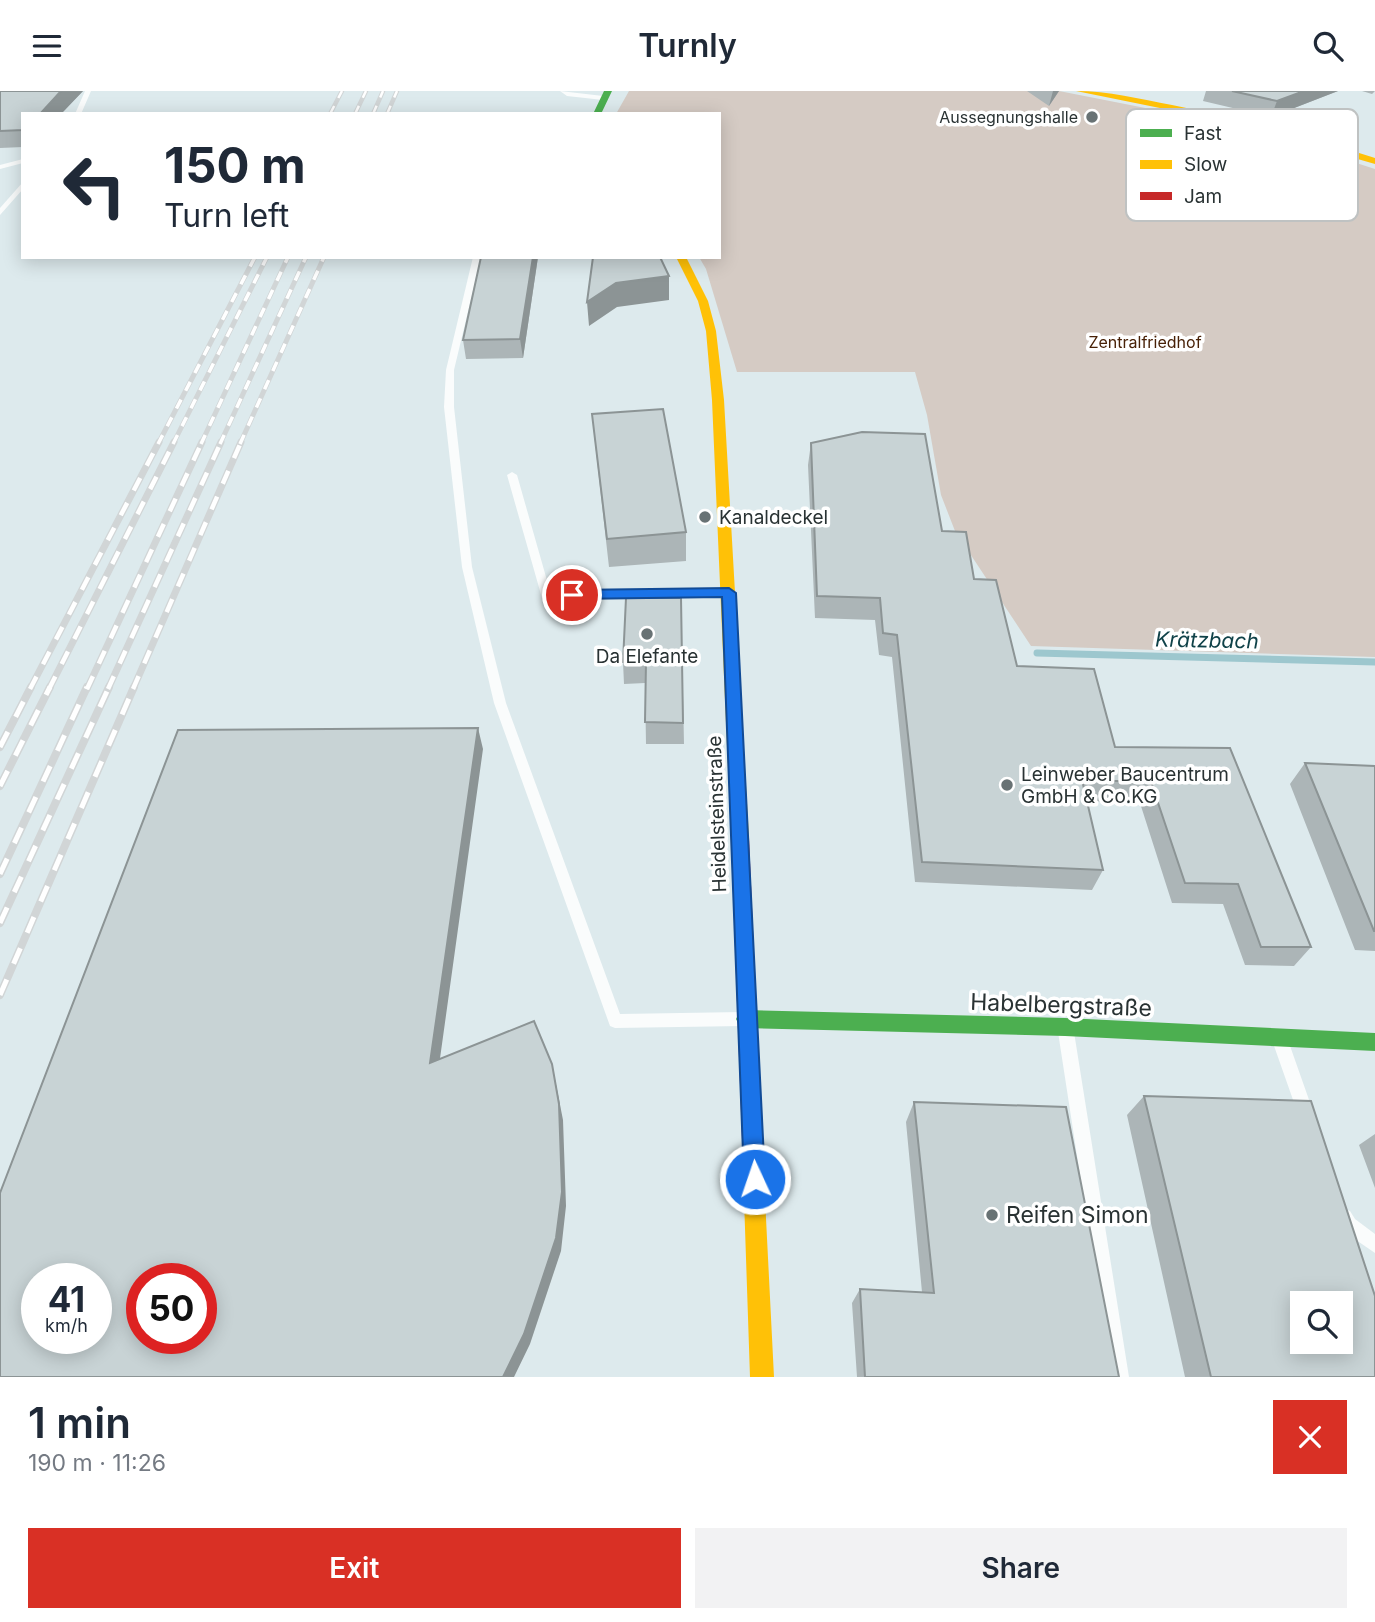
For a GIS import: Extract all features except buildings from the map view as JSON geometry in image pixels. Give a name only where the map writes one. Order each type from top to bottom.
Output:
[{"type":"main road","points":[[1080,91],[1126,94],[1192,109]]},
{"type":"main road","points":[[598,112],[606,94]]},
{"type":"main road","points":[[1358,156],[1375,161]]},
{"type":"main road","name":"Heidelsteinstraße","points":[[682,259],[703,300],[710,331],[718,400],[729,593],[762,1377]]},
{"type":"main road","name":"Habelbergstraße","points":[[746,1019],[1065,1027],[1375,1042]]},
{"type":"lane","points":[[79,112],[88,91]]},
{"type":"lane","points":[[563,91],[567,94],[606,94]]},
{"type":"lane","points":[[0,167],[21,162]]},
{"type":"lane","points":[[0,213],[21,187]]},
{"type":"lane","points":[[477,259],[450,370],[449,407],[467,567],[500,703],[615,1021],[746,1019]]},
{"type":"lane","points":[[512,475],[546,595],[729,593]]},
{"type":"lane","points":[[1065,1027],[1120,1377]]},
{"type":"lane","points":[[1278,1036],[1313,1134]]},
{"type":"lane","points":[[1336,1198],[1349,1225],[1375,1244]]},
{"type":"green space","name":"Zentralfriedhof","points":[[629,91],[1059,91],[1150,109],[1126,109],[1126,221],[1358,221],[1358,164],[1375,169],[1375,657],[1031,646],[955,531],[941,495],[927,415],[915,372],[737,372],[706,269],[700,259],[721,259],[721,112],[617,112]]},
{"type":"waterway","name":"Krätzbach","points":[[1037,653],[1375,662]]},
{"type":"railway","points":[[331,112],[342,91]]},
{"type":"railway","points":[[356,112],[366,91]]},
{"type":"railway","points":[[374,112],[383,91]]},
{"type":"railway","points":[[388,112],[397,91]]},
{"type":"railway","points":[[158,444],[254,259]]},
{"type":"railway","points":[[173,444],[266,259]]},
{"type":"railway","points":[[201,444],[287,259]]},
{"type":"railway","points":[[220,444],[305,259]]},
{"type":"railway","points":[[240,444],[323,259]]},
{"type":"railway","points":[[30,689],[159,442]]},
{"type":"railway","points":[[49,689],[174,442]]},
{"type":"railway","points":[[87,689],[202,442]]},
{"type":"railway","points":[[108,689],[221,442]]},
{"type":"railway","points":[[133,689],[241,442]]},
{"type":"railway","points":[[0,747],[31,687]]},
{"type":"railway","points":[[0,786],[50,687]]},
{"type":"railway","points":[[0,874],[87,687]]},
{"type":"railway","points":[[0,923],[109,687]]},
{"type":"railway","points":[[0,995],[134,687]]},
{"type":"traffic: fast","points":[[598,112],[608,91]]},
{"type":"traffic: fast","points":[[746,1019],[1065,1027],[1375,1042]]},
{"type":"traffic: slow","points":[[1080,91],[1178,109]]},
{"type":"traffic: slow","points":[[1358,155],[1375,161]]},
{"type":"traffic: slow","points":[[682,259],[703,301],[711,331],[718,400],[740,838]]},
{"type":"traffic: slow","points":[[752,1139],[762,1377]]},
{"type":"traffic: jam","points":[[740,838],[752,1139]]},
{"type":"place","name":"Aussegnungshalle","points":[[1092,117]]},
{"type":"place","name":"Kanaldeckel","points":[[705,517]]},
{"type":"place","name":"Da Elefante","points":[[647,634]]},
{"type":"place","name":"Leinweber Baucentrum GmbH & Co.KG","points":[[1007,785]]},
{"type":"place","name":"Reifen Simon","points":[[992,1215]]},
{"type":"route","points":[[572,595],[729,593],[755,1179]]}]
